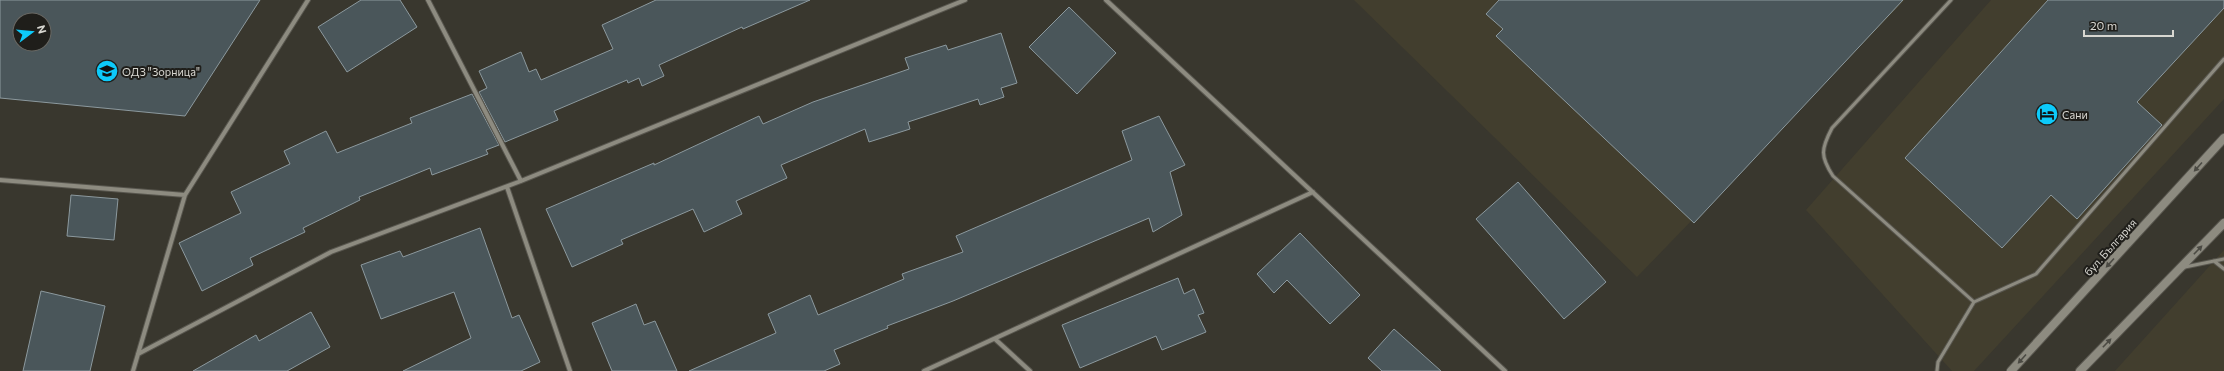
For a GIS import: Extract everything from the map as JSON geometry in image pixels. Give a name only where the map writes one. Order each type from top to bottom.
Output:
[{"type":"main road","name":"бул. България","points":[[2011,371],[2224,138]]},
{"type":"main road","points":[[2080,371],[2224,223]]},
{"type":"street","points":[[133,371],[185,195],[308,0]]},
{"type":"street","points":[[428,0],[521,181]]},
{"type":"street","points":[[138,354],[331,252],[507,187],[965,0]]},
{"type":"street","points":[[1106,0],[1505,371]]},
{"type":"street","points":[[0,180],[185,195]]},
{"type":"street","points":[[507,187],[570,371]]},
{"type":"street","points":[[924,371],[1312,192]]},
{"type":"street","points":[[995,339],[1030,371]]},
{"type":"lane","points":[[1951,0],[1832,128],[1824,144],[1824,162],[1833,176],[1974,302]]},
{"type":"lane","points":[[1937,371],[1938,362],[1974,302],[2036,274],[2224,59]]},
{"type":"lane","points":[[2181,268],[2224,259]]},
{"type":"lane","points":[[2214,261],[2224,269]]},
{"type":"shaded area","points":[[1354,0],[1905,0],[1637,277]]},
{"type":"shaded area","points":[[1991,0],[2224,0],[2224,99],[1974,371],[1952,371],[1806,210]]},
{"type":"shaded area","points":[[2224,250],[2224,371],[2115,371]]},
{"type":"building","name":"ОДЗ \"Зорница\"","points":[[0,0],[260,0],[185,116],[0,98]]},
{"type":"building","points":[[361,0],[400,0],[417,27],[347,72],[318,27]]},
{"type":"building","points":[[656,0],[810,0],[743,29],[742,27],[659,65],[664,76],[642,86],[639,78],[628,83],[627,80],[554,111],[558,120],[505,142],[479,92],[487,88],[479,71],[521,52],[529,72],[536,69],[541,80],[613,49],[602,25]]},
{"type":"building","points":[[1499,0],[1903,0],[1694,223],[1496,36],[1503,29],[1486,14]]},
{"type":"building","name":"Сани","points":[[2048,0],[2224,0],[2224,8],[2137,102],[2162,125],[2077,219],[2051,195],[2002,248],[1905,158]]},
{"type":"building","points":[[1069,7],[1116,53],[1077,94],[1029,47]]},
{"type":"building","points":[[1001,33],[1017,83],[1001,88],[1004,97],[980,105],[978,99],[908,122],[910,129],[869,142],[865,129],[781,165],[787,178],[736,201],[742,214],[704,232],[693,209],[621,240],[623,244],[572,267],[546,209],[654,163],[654,165],[759,116],[763,124],[813,102],[909,69],[905,58],[946,45],[948,50]]},
{"type":"building","points":[[472,94],[499,145],[486,150],[488,154],[432,175],[430,168],[359,197],[360,200],[303,228],[305,232],[250,258],[253,265],[202,291],[179,243],[241,213],[231,192],[290,164],[284,151],[326,131],[337,153],[412,123],[410,118]]},
{"type":"building","points":[[1159,116],[1185,165],[1170,172],[1182,215],[1153,232],[1149,218],[953,301],[887,326],[888,328],[834,350],[840,364],[824,371],[689,371],[776,333],[768,314],[810,295],[818,315],[904,279],[902,274],[963,252],[956,236],[1132,160],[1122,131]]},
{"type":"building","points":[[1518,182],[1606,282],[1564,319],[1476,219]]},
{"type":"building","points":[[71,195],[118,199],[114,240],[67,236]]},
{"type":"building","points":[[480,228],[512,318],[519,315],[540,362],[521,371],[403,371],[471,338],[454,292],[381,319],[361,265],[400,251],[403,257]]},
{"type":"building","points":[[1300,233],[1360,295],[1330,324],[1287,280],[1274,293],[1257,274]]},
{"type":"building","points":[[1178,278],[1184,294],[1194,289],[1204,313],[1198,315],[1206,332],[1162,350],[1156,336],[1080,368],[1062,325]]},
{"type":"building","points":[[41,291],[105,306],[90,371],[23,371]]},
{"type":"building","points":[[636,304],[644,325],[655,321],[677,371],[612,371],[592,323]]},
{"type":"building","points":[[311,312],[330,347],[287,371],[193,371],[256,335],[259,341]]},
{"type":"building","points":[[1394,329],[1441,371],[1382,371],[1368,358]]},
{"type":"place","name":"ОДЗ \"Зорница\"","points":[[107,71]]},
{"type":"place","name":"Сани","points":[[2047,114]]}]
